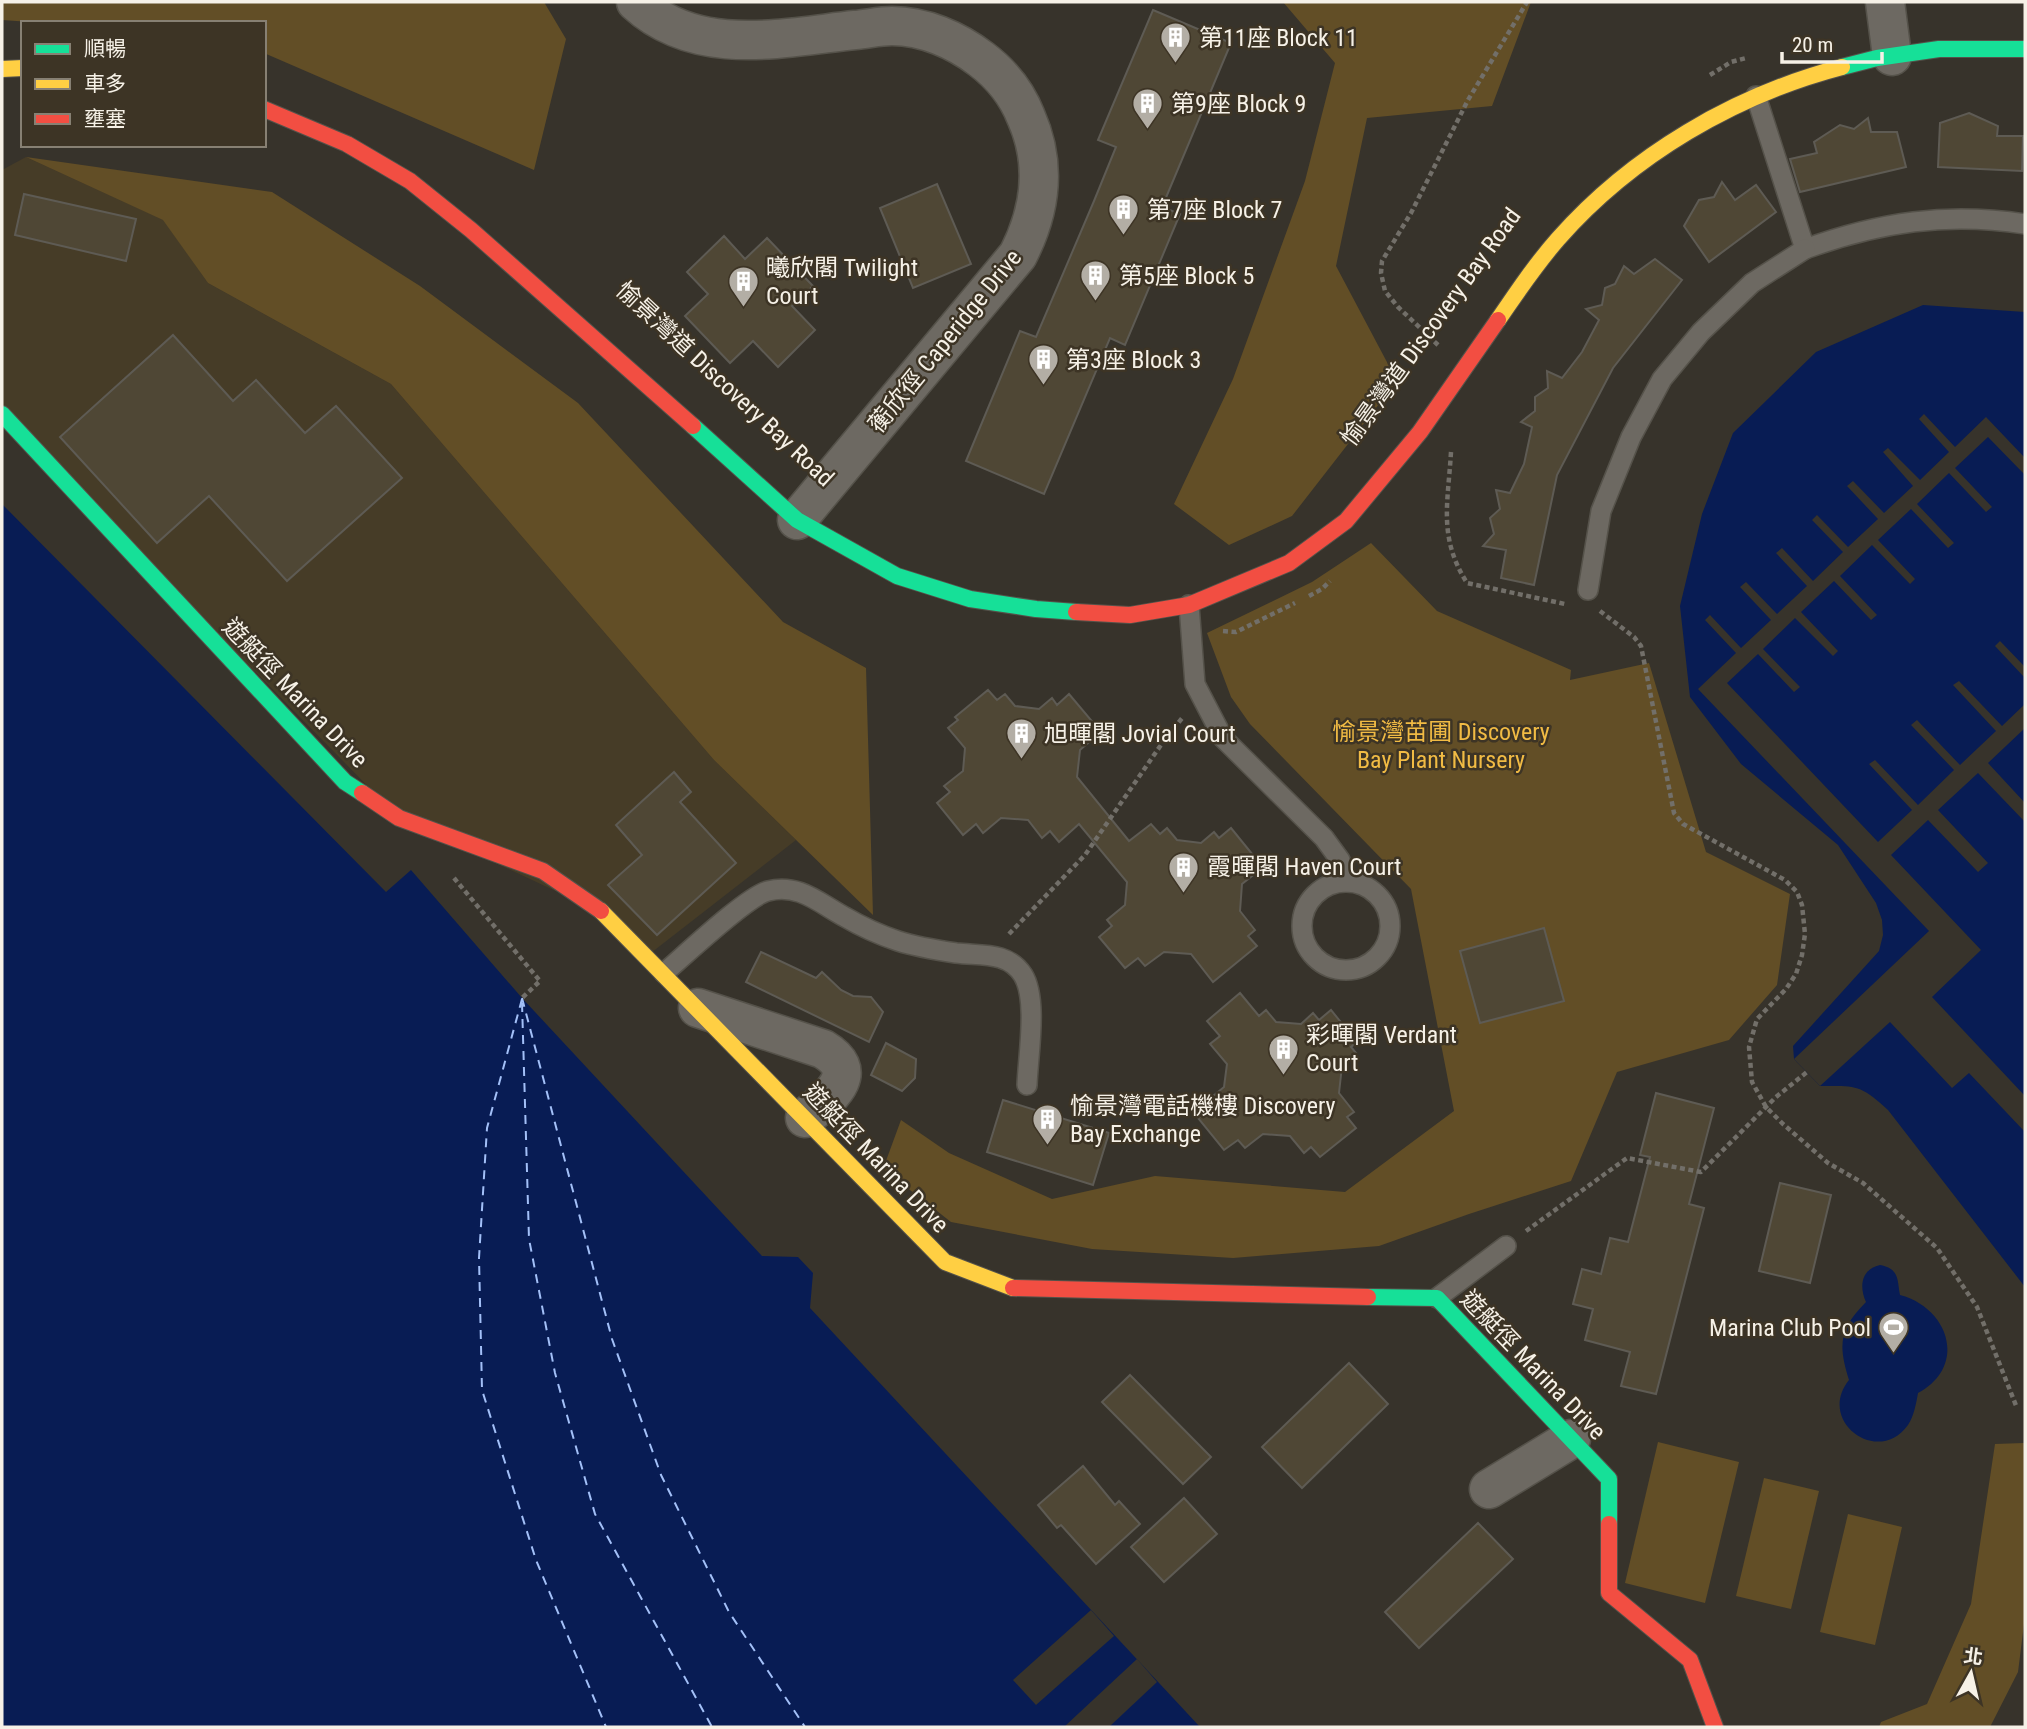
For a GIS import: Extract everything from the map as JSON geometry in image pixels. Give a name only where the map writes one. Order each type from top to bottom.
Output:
[{"type":"street","name":"蘅欣徑 Caperidge Drive","points":[[636,2],[673,26],[710,38],[750,42],[893,26],[931,33],[968,49],[1007,83],[1021,105],[1031,129],[1038,154],[1039,193],[1030,232],[1018,255],[797,520]]},
{"type":"street","points":[[1885,2],[1892,56]]},
{"type":"street","name":"愉景灣道 Discovery Bay Road","points":[[266,110],[347,144],[410,181],[471,230],[797,520],[897,576],[970,599],[1036,609],[1129,615],[1189,605],[1289,564],[1346,521],[1420,432],[1521,286],[1559,238],[1603,195],[1650,157],[1702,123],[1756,96],[1816,74],[1892,56],[1939,49],[2025,49]]},
{"type":"street","points":[[2,69],[21,68]]},
{"type":"street","name":"遊艇徑 Marina Drive","points":[[2,414],[345,782],[399,818],[544,870],[607,915],[945,1262],[1017,1289],[1437,1297],[1609,1479],[1609,1593],[1690,1660],[1715,1727]]},
{"type":"street","points":[[698,1008],[823,1049],[834,1056],[841,1068],[841,1082],[834,1093],[805,1118]]},
{"type":"street","points":[[1489,1489],[1571,1439]]},
{"type":"lane","points":[[1756,96],[1805,249]]},
{"type":"lane","points":[[1585,595],[1601,511],[1631,437],[1662,379],[1701,332],[1752,283],[1805,249],[1847,234],[1921,220],[1987,218],[2025,224]]},
{"type":"lane","points":[[1189,605],[1195,684],[1223,738],[1324,838],[1340,860],[1346,882]]},
{"type":"lane","points":[[1346,882],[1375,892],[1385,904],[1390,918],[1390,933],[1385,948],[1375,960],[1362,968],[1347,971],[1333,969],[1315,957],[1304,940],[1302,927],[1310,900],[1332,884],[1346,882]]},
{"type":"lane","points":[[664,973],[764,891],[783,888],[803,892],[845,917],[900,941],[929,949],[989,954],[1008,960],[1022,974],[1030,991],[1027,1085]]},
{"type":"lane","points":[[1437,1297],[1506,1246]]},
{"type":"path","points":[[1444,350],[1398,307],[1385,290],[1381,273],[1382,261],[1411,213],[1468,100],[1527,2]]},
{"type":"path","points":[[1709,76],[1731,62],[1758,55]]},
{"type":"path","points":[[1451,444],[1446,532],[1454,563],[1467,583],[1567,604],[1585,595],[1642,646],[1674,813],[1683,824],[1785,880],[1797,892],[1802,905],[1805,934],[1802,955],[1796,974],[1786,989],[1757,1019],[1749,1047],[1752,1082],[1766,1107],[1829,1163],[1863,1183],[1937,1248],[1977,1307],[2017,1408]]},
{"type":"path","points":[[989,954],[1085,855],[1163,742],[1201,695]]},
{"type":"path","points":[[1506,1246],[1627,1158],[1701,1172],[1766,1107],[1807,1072]]},
{"type":"shaded area","points":[[26,157],[164,220],[208,283],[391,384],[714,760],[796,840],[647,956],[607,915],[399,818],[2,414],[2,170]]},
{"type":"green space","points":[[2,2],[544,2],[566,39],[534,170],[266,54],[266,21],[2,20]]},
{"type":"green space","points":[[1283,2],[1531,2],[1492,106],[1367,118],[1336,266],[1397,381],[1292,516],[1229,545],[1174,504],[1233,379],[1305,181],[1335,63]]},
{"type":"green space","points":[[26,157],[272,192],[420,286],[578,403],[783,622],[866,668],[873,915],[714,760],[391,384],[208,283],[163,220]]},
{"type":"green space","name":"愉景灣苗圃 Discovery Bay Plant Nursery","points":[[1371,543],[1437,611],[1571,670],[1570,680],[1649,663],[1706,852],[1790,894],[1777,985],[1729,1040],[1617,1072],[1571,1181],[1379,1246],[1233,1258],[1092,1249],[951,1222],[883,1169],[901,1120],[949,1153],[1052,1199],[1155,1176],[1345,1192],[1454,1111],[1411,889],[1250,724],[1231,697],[1207,633],[1312,582]]},
{"type":"green space","points":[[1658,1442],[1739,1462],[1705,1603],[1625,1583]]},
{"type":"green space","points":[[2024,1443],[2025,1616],[2018,1672],[1990,1727],[1879,1727],[1881,1722],[1927,1704],[1971,1604],[1995,1444]]},
{"type":"green space","points":[[1764,1478],[1819,1491],[1791,1609],[1736,1596]]},
{"type":"green space","points":[[1848,1514],[1902,1527],[1875,1645],[1820,1632]]},
{"type":"water","points":[[1923,305],[2025,312],[2025,1287],[1888,1110],[1871,1095],[1857,1088],[1820,1086],[1794,1059],[1793,1046],[1879,951],[1883,935],[1882,920],[1876,903],[1838,845],[1741,764],[1690,697],[1680,606],[1702,514],[1733,433],[1816,352]]},
{"type":"water","points":[[2,504],[386,892],[411,870],[522,998],[762,1256],[798,1257],[813,1273],[810,1308],[1200,1727],[2,1727]]},
{"type":"water","name":"Marina Club Pool","points":[[1880,1265],[1894,1272],[1900,1295],[1931,1312],[1946,1339],[1947,1354],[1943,1368],[1934,1382],[1918,1393],[1908,1425],[1895,1437],[1881,1441],[1867,1440],[1855,1434],[1845,1423],[1840,1410],[1841,1395],[1849,1380],[1843,1357],[1843,1338],[1850,1321],[1866,1302],[1862,1285],[1865,1275]]},
{"type":"pier","points":[[1924,414],[1955,447],[1986,417],[2025,458],[2025,475],[1988,437],[1955,468],[1992,507],[1986,512],[1949,473],[1917,504],[1954,543],[1948,548],[1911,509],[1878,540],[1915,579],[1910,584],[1872,545],[1840,576],[1877,615],[1871,620],[1834,581],[1801,612],[1838,651],[1833,656],[1795,618],[1763,649],[1800,687],[1794,692],[1758,654],[1727,683],[1878,842],[1912,810],[1869,764],[1875,760],[1918,805],[1954,770],[1911,725],[1917,720],[1960,765],[1996,731],[1953,685],[1959,681],[2002,726],[2025,704],[2025,728],[1988,763],[2025,803],[2025,822],[1978,773],[1938,810],[1988,863],[1978,872],[1928,820],[1891,855],[1981,950],[1932,997],[2025,1096],[2025,1132],[1969,1073],[1952,1088],[1890,1022],[1820,1086],[1794,1059],[1929,931],[1698,689],[1736,653],[1705,620],[1710,615],[1741,648],[1771,620],[1740,587],[1746,582],[1777,614],[1807,586],[1776,553],[1782,548],[1813,581],[1843,552],[1812,520],[1817,515],[1848,547],[1878,519],[1847,486],[1853,481],[1884,513],[1913,486],[1883,452],[1888,448],[1920,480],[1949,452],[1919,419]]},
{"type":"pier","points":[[2000,641],[2025,667],[2025,678],[1995,646]]},
{"type":"pier","points":[[1091,1610],[1114,1636],[1036,1705],[1013,1680]]},
{"type":"pier","points":[[1137,1659],[1157,1682],[1109,1727],[1064,1727]]},
{"type":"building","points":[[1153,10],[1231,43],[1162,207],[1180,214],[1125,345],[1110,338],[1044,494],[966,461],[1020,331],[1036,337],[1094,201],[1116,147],[1098,140]]},
{"type":"building","points":[[1969,113],[1998,126],[1997,136],[2023,136],[2022,171],[1938,167],[1940,123]]},
{"type":"building","points":[[1868,118],[1871,132],[1897,132],[1906,167],[1800,192],[1790,159],[1817,153],[1814,142],[1840,125],[1854,129]]},
{"type":"building","points":[[1722,182],[1735,200],[1756,185],[1776,212],[1709,262],[1684,226],[1699,200],[1714,197]]},
{"type":"building","points":[[937,184],[971,264],[913,288],[880,208]]},
{"type":"building","points":[[24,194],[136,219],[126,261],[15,235]]},
{"type":"building","name":"曦欣閣 Twilight Court","points":[[724,236],[745,259],[767,238],[813,286],[792,306],[815,330],[778,367],[753,341],[730,363],[685,316],[708,294],[687,272]]},
{"type":"building","points":[[1655,259],[1682,280],[1613,368],[1557,475],[1534,585],[1501,578],[1506,550],[1483,546],[1494,534],[1490,518],[1500,509],[1496,490],[1510,493],[1524,464],[1532,427],[1521,422],[1535,411],[1535,397],[1548,388],[1547,371],[1562,378],[1582,352],[1599,320],[1586,309],[1602,305],[1605,288],[1615,284],[1624,266],[1634,274]]},
{"type":"building","points":[[173,335],[233,401],[256,380],[305,433],[336,406],[402,478],[287,581],[209,496],[157,543],[60,437]]},
{"type":"building","points":[[988,690],[997,700],[1005,694],[1015,706],[1039,709],[1052,698],[1057,705],[1069,694],[1096,726],[1089,731],[1095,737],[1080,750],[1077,777],[1129,841],[1151,824],[1160,834],[1167,828],[1177,840],[1201,843],[1214,832],[1219,838],[1231,828],[1257,860],[1252,865],[1257,872],[1242,884],[1240,911],[1255,930],[1248,936],[1257,946],[1213,982],[1191,954],[1164,952],[1145,966],[1138,958],[1125,968],[1099,937],[1112,926],[1107,920],[1125,905],[1127,882],[1079,824],[1059,842],[1050,831],[1042,838],[1028,820],[1001,818],[983,833],[976,824],[963,835],[937,803],[950,792],[944,786],[963,771],[965,748],[948,728],[958,720],[955,717]]},
{"type":"building","points":[[674,772],[691,792],[680,802],[736,863],[657,935],[608,885],[642,855],[616,825]]},
{"type":"building","points":[[1544,928],[1564,1001],[1480,1023],[1460,951]]},
{"type":"building","points":[[761,952],[816,978],[822,972],[841,990],[853,996],[871,997],[883,1012],[869,1042],[746,982]]},
{"type":"building","name":"彩暉閣 Verdant Court","points":[[1240,993],[1259,1016],[1266,1010],[1276,1022],[1301,1024],[1313,1013],[1319,1020],[1331,1010],[1357,1042],[1351,1047],[1356,1053],[1342,1066],[1339,1093],[1354,1112],[1347,1117],[1356,1128],[1320,1157],[1311,1147],[1304,1153],[1290,1136],[1263,1134],[1245,1148],[1238,1140],[1224,1150],[1198,1118],[1211,1108],[1206,1102],[1224,1087],[1227,1064],[1210,1044],[1220,1036],[1207,1021]]},
{"type":"building","points":[[886,1043],[916,1059],[915,1078],[902,1091],[871,1075]]},
{"type":"building","points":[[1656,1093],[1714,1108],[1689,1204],[1704,1208],[1656,1394],[1621,1386],[1630,1352],[1585,1340],[1593,1309],[1573,1304],[1582,1269],[1601,1274],[1610,1238],[1628,1242],[1650,1157],[1640,1155]]},
{"type":"building","name":"愉景灣電話機樓 Discovery Bay Exchange","points":[[1003,1100],[1109,1133],[1093,1185],[987,1152]]},
{"type":"building","points":[[1780,1183],[1831,1195],[1810,1283],[1759,1271]]},
{"type":"building","points":[[1349,1363],[1388,1404],[1302,1488],[1262,1447]]},
{"type":"building","points":[[1130,1375],[1211,1457],[1183,1484],[1102,1402]]},
{"type":"building","points":[[1083,1466],[1115,1505],[1119,1501],[1140,1524],[1096,1564],[1061,1525],[1057,1528],[1038,1505]]},
{"type":"building","points":[[1184,1498],[1217,1534],[1164,1582],[1131,1547]]},
{"type":"building","points":[[1478,1523],[1513,1559],[1419,1648],[1385,1612]]},
{"type":"ferry route","points":[[522,998],[612,1339],[661,1475],[729,1612],[805,1727]]},
{"type":"ferry route","points":[[522,999],[487,1128],[479,1258],[482,1390],[536,1560],[606,1727]]},
{"type":"ferry route","points":[[522,1003],[529,1239],[555,1373],[595,1514],[712,1727]]},
{"type":"traffic: fast","points":[[1842,67],[1877,58],[1939,49],[2025,49]]},
{"type":"traffic: fast","points":[[2,414],[345,782],[362,793]]},
{"type":"traffic: fast","points":[[693,426],[797,520],[897,576],[970,599],[1076,612]]},
{"type":"traffic: fast","points":[[1368,1297],[1437,1298],[1609,1479],[1609,1524]]},
{"type":"traffic: slow","points":[[1498,320],[1558,239],[1587,209],[1652,155],[1688,132],[1763,94],[1842,67]]},
{"type":"traffic: slow","points":[[2,69],[21,68]]},
{"type":"traffic: slow","points":[[601,911],[945,1262],[1013,1288]]},
{"type":"traffic: jam","points":[[266,110],[347,144],[410,181],[471,230],[693,426]]},
{"type":"traffic: jam","points":[[1076,612],[1130,615],[1189,605],[1289,563],[1346,521],[1420,432],[1498,320]]},
{"type":"traffic: jam","points":[[362,793],[399,818],[543,871],[601,911]]},
{"type":"traffic: jam","points":[[1013,1288],[1368,1297]]},
{"type":"traffic: jam","points":[[1609,1524],[1609,1593],[1690,1660],[1715,1727]]},
{"type":"place","name":"第11座 Block 11","points":[[1176,65]]},
{"type":"place","name":"第9座 Block 9","points":[[1148,131]]},
{"type":"place","name":"第7座 Block 7","points":[[1124,237]]},
{"type":"place","name":"第5座 Block 5","points":[[1096,303]]},
{"type":"place","name":"曦欣閣 Twilight Court","points":[[743,309]]},
{"type":"place","name":"第3座 Block 3","points":[[1043,387]]},
{"type":"place","name":"旭暉閣 Jovial Court","points":[[1021,761]]},
{"type":"place","name":"霞暉閣 Haven Court","points":[[1184,894]]},
{"type":"place","name":"彩暉閣 Verdant Court","points":[[1283,1076]]},
{"type":"place","name":"愉景灣電話機樓 Discovery Bay Exchange","points":[[1047,1147]]},
{"type":"place","name":"Marina Club Pool","points":[[1894,1355]]}]
